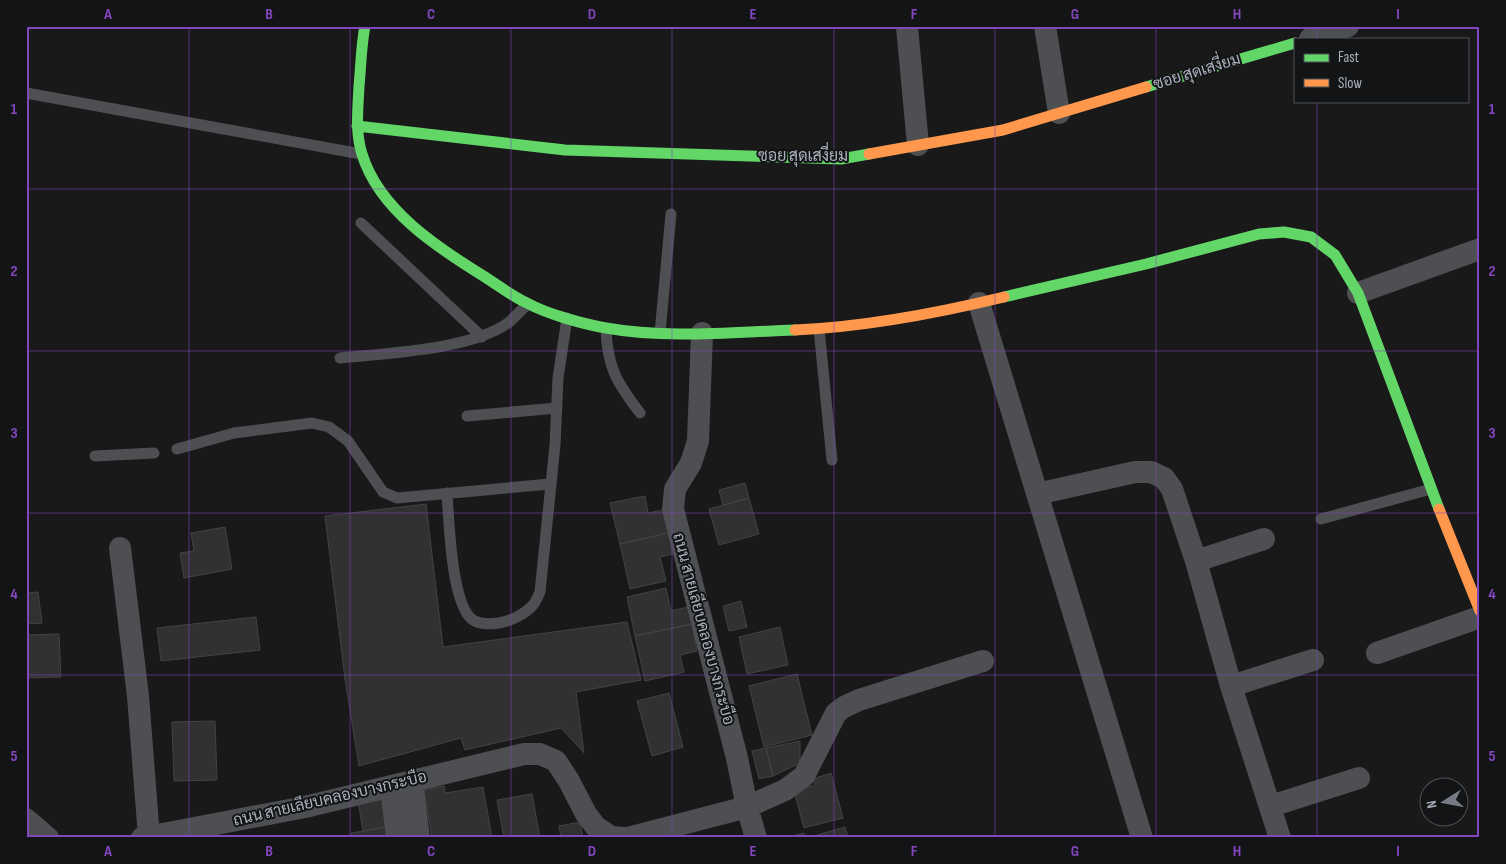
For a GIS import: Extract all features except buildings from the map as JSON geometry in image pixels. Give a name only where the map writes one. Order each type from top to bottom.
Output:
[{"type":"street","points":[[365,26],[362,43],[357,126],[362,154],[384,196],[409,223],[446,253],[528,304],[567,318],[606,328],[660,333],[819,329],[885,320],[979,303],[1146,264],[1259,234],[1284,232],[1311,237],[1335,255],[1358,293],[1431,489],[1467,570],[1480,611]]},
{"type":"street","points":[[1045,26],[1059,113]]},
{"type":"street","points":[[1317,33],[1348,26]]},
{"type":"street","points":[[907,27],[918,145]]},
{"type":"street","name":"ซอย สุดเสงี่ยม","points":[[357,126],[565,150],[841,159],[1003,130],[1294,43]]},
{"type":"street","points":[[1358,293],[1480,249]]},
{"type":"street","points":[[979,303],[1142,838]]},
{"type":"street","name":"ถนน สายเลียบคลองบางกระบือ","points":[[145,837],[305,807],[524,754],[540,754],[556,761],[569,781],[596,833],[611,837],[627,838],[748,807],[673,510],[675,489],[690,463],[698,441],[702,333]]},
{"type":"street","points":[[1037,494],[1135,472],[1151,472],[1164,478],[1172,489],[1196,562],[1231,686],[1280,838]]},
{"type":"street","points":[[1196,562],[1264,540]]},
{"type":"street","points":[[120,548],[138,696],[145,837]]},
{"type":"street","points":[[1377,653],[1480,617]]},
{"type":"street","points":[[1231,686],[1313,660]]},
{"type":"street","points":[[756,838],[748,807],[784,790],[804,776],[836,713],[859,700],[983,661]]},
{"type":"street","points":[[1271,806],[1360,778]]},
{"type":"street","points":[[397,838],[401,783]]},
{"type":"street","points":[[401,783],[420,838]]},
{"type":"street","points":[[26,819],[48,838]]},
{"type":"lane","points":[[26,92],[362,154]]},
{"type":"lane","points":[[660,333],[671,214]]},
{"type":"lane","points":[[361,224],[482,337]]},
{"type":"lane","points":[[340,358],[432,348],[482,337],[508,323],[528,304]]},
{"type":"lane","points":[[447,493],[453,570],[462,604],[472,619],[485,624],[501,623],[520,616],[534,605],[540,592],[554,445],[558,378],[567,318]]},
{"type":"lane","points":[[606,328],[606,346],[611,368],[622,390],[640,413]]},
{"type":"lane","points":[[819,329],[832,460]]},
{"type":"lane","points":[[467,416],[556,408]]},
{"type":"lane","points":[[177,449],[234,433],[312,423],[329,427],[348,441],[383,492],[396,498],[550,484]]},
{"type":"lane","points":[[95,456],[154,453]]},
{"type":"lane","points":[[1322,519],[1431,489]]},
{"type":"traffic: fast","points":[[365,26],[358,112],[358,137],[362,154],[370,174],[396,210],[412,226],[448,253],[511,294],[535,307],[565,318],[597,326],[629,331],[677,334],[795,330]]},
{"type":"traffic: fast","points":[[1146,87],[1294,43]]},
{"type":"traffic: fast","points":[[357,126],[565,150],[841,159],[869,154]]},
{"type":"traffic: fast","points":[[1004,297],[1146,264],[1259,234],[1284,232],[1311,237],[1335,255],[1358,293],[1439,509]]},
{"type":"traffic: slow","points":[[869,154],[1003,130],[1146,87]]},
{"type":"traffic: slow","points":[[795,330],[847,326],[900,318],[1004,297]]},
{"type":"traffic: slow","points":[[1439,509],[1480,611]]}]
